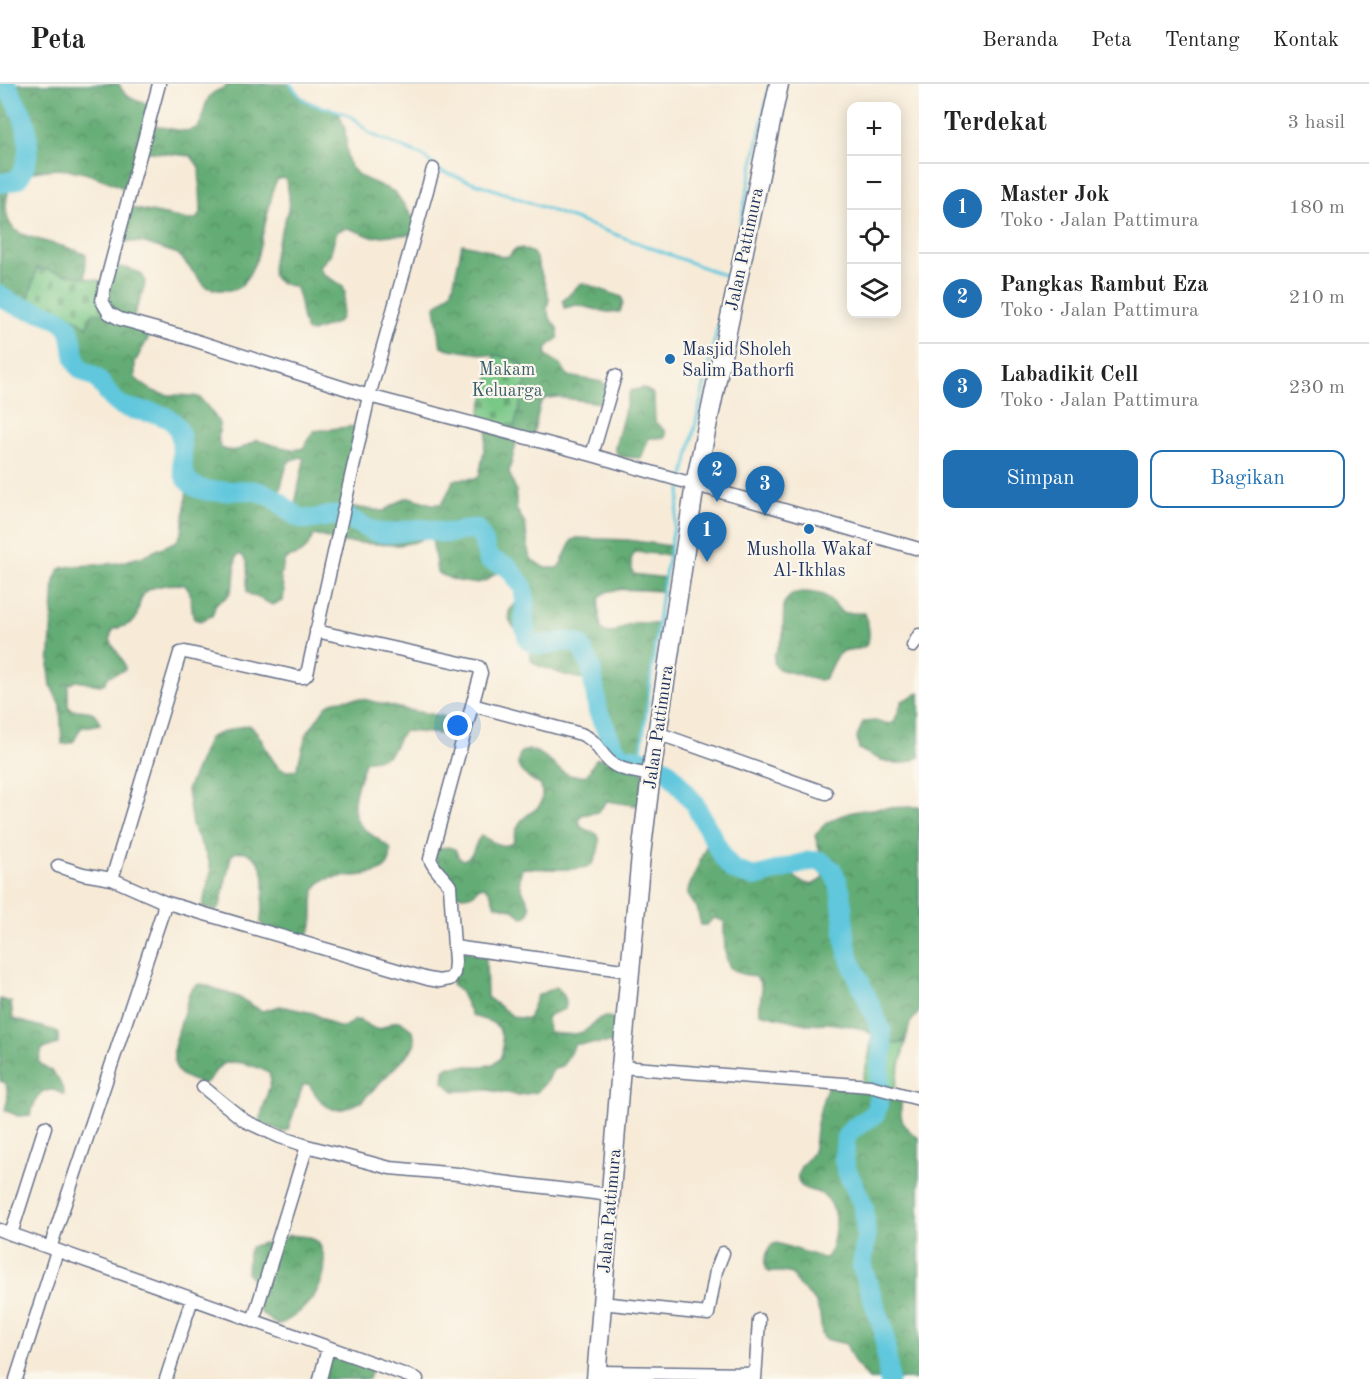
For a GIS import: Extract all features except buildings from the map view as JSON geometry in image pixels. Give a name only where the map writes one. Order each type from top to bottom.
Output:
[{"type":"main road","name":"Jalan Pattimura","points":[[596,1375],[630,971],[652,765],[691,484],[779,84]]},
{"type":"street","points":[[159,84],[104,290],[102,301],[109,314],[369,396],[592,454],[919,549]]},
{"type":"street","points":[[112,879],[180,653],[185,652],[298,677],[304,677],[307,674],[369,396],[433,170]]},
{"type":"street","points":[[592,454],[615,376]]},
{"type":"street","points":[[58,866],[83,874],[112,879],[164,902],[428,979],[440,981],[450,979],[455,962],[450,886],[432,865],[430,859],[481,673],[479,667],[316,631]]},
{"type":"street","points":[[472,705],[581,734],[596,742],[607,759],[617,767],[652,765]]},
{"type":"street","points":[[657,733],[826,793]]},
{"type":"street","points":[[16,1379],[53,1250],[164,902]]},
{"type":"street","points":[[454,946],[630,971]]},
{"type":"street","points":[[621,1067],[870,1086],[919,1099]]},
{"type":"street","points":[[203,1087],[245,1121],[280,1137],[390,1168],[447,1173],[611,1195]]},
{"type":"street","points":[[45,1127],[6,1232],[413,1378]]},
{"type":"street","points":[[253,1321],[307,1146]]},
{"type":"street","points":[[601,1304],[708,1314],[716,1271],[723,1253]]},
{"type":"street","points":[[166,1379],[192,1299]]},
{"type":"street","points":[[596,1375],[755,1376],[759,1320]]},
{"type":"street","points":[[320,1379],[328,1348]]},
{"type":"green space","points":[[0,84],[119,84],[129,97],[154,106],[149,124],[185,131],[197,127],[210,96],[229,84],[290,84],[305,99],[338,111],[345,129],[350,166],[359,176],[395,192],[418,225],[415,235],[372,237],[348,228],[337,231],[330,255],[320,269],[324,275],[343,286],[345,293],[341,318],[336,323],[312,332],[307,331],[295,287],[281,283],[274,277],[272,270],[275,252],[289,204],[286,180],[282,178],[277,180],[274,186],[257,258],[249,275],[241,286],[234,290],[206,287],[178,254],[145,243],[117,241],[126,207],[189,220],[196,219],[200,214],[199,167],[191,156],[141,151],[131,191],[84,173],[60,169],[24,175],[11,184],[6,207],[8,220],[13,228],[26,235],[86,255],[85,278],[37,268],[28,302],[59,310],[87,327],[93,313],[108,313],[102,301],[111,266],[138,272],[145,283],[132,322],[154,328],[135,362],[135,378],[144,386],[159,393],[199,397],[218,422],[218,439],[221,448],[226,450],[240,449],[257,440],[282,447],[301,449],[314,431],[363,425],[345,506],[384,511],[405,498],[440,504],[444,501],[453,481],[479,477],[488,428],[521,364],[441,347],[435,307],[453,287],[462,244],[485,249],[501,257],[509,256],[514,250],[522,248],[533,253],[549,298],[547,310],[551,320],[558,328],[558,338],[547,347],[546,355],[561,365],[568,376],[602,382],[611,391],[607,404],[556,397],[544,399],[540,405],[532,439],[518,436],[509,472],[516,491],[516,509],[525,523],[529,554],[532,560],[545,568],[557,568],[572,540],[577,538],[628,540],[670,546],[669,555],[634,552],[631,560],[633,574],[665,578],[662,591],[630,589],[612,591],[601,596],[599,603],[601,629],[606,632],[613,632],[633,623],[658,624],[640,759],[623,756],[609,742],[599,714],[595,687],[582,679],[537,665],[531,660],[533,644],[510,622],[510,609],[525,599],[523,587],[508,567],[499,570],[482,582],[469,583],[448,578],[437,572],[432,538],[428,536],[415,542],[399,545],[337,542],[318,535],[313,536],[302,552],[285,559],[280,577],[284,591],[283,601],[272,605],[247,592],[247,565],[239,554],[236,557],[231,591],[227,597],[216,604],[212,616],[200,621],[194,619],[190,592],[185,585],[175,584],[151,589],[141,598],[135,620],[114,629],[111,634],[110,639],[122,659],[125,670],[109,676],[105,683],[100,685],[76,681],[68,685],[68,706],[72,710],[93,713],[100,724],[81,728],[75,740],[62,744],[60,705],[51,686],[49,669],[54,580],[59,570],[64,567],[119,563],[143,556],[177,541],[182,532],[188,481],[183,471],[179,431],[174,423],[165,417],[121,406],[111,398],[95,377],[77,365],[70,329],[63,322],[14,305],[0,295]],"holes":[[[301,457],[304,460],[293,514],[277,501],[287,464]]]},
{"type":"green space","points":[[37,268],[106,282],[109,313],[93,313],[87,327],[59,311],[28,302]]},
{"type":"green space","points":[[583,283],[622,297],[620,312],[607,312],[577,305],[564,308],[563,301]]},
{"type":"green space","name":"Makam Keluarga","points":[[495,355],[519,363],[528,375],[512,434],[477,425]]},
{"type":"green space","points":[[643,388],[652,393],[655,422],[665,431],[666,435],[664,438],[649,438],[641,458],[621,457],[615,451],[615,447],[630,391]]},
{"type":"green space","points":[[801,592],[825,596],[842,613],[865,613],[869,632],[866,646],[842,652],[835,659],[824,679],[819,680],[779,669],[774,664],[774,656],[783,636],[784,603],[792,594]]},
{"type":"green space","points":[[919,693],[919,757],[912,761],[896,763],[881,760],[859,749],[857,737],[863,722],[876,721],[890,724],[895,720],[902,701]]},
{"type":"green space","points":[[363,699],[442,716],[450,720],[453,726],[449,733],[443,734],[405,731],[388,755],[365,762],[355,796],[354,813],[362,827],[390,848],[390,859],[386,867],[378,872],[334,878],[318,884],[313,899],[312,925],[304,937],[265,928],[261,923],[264,875],[256,859],[245,852],[231,856],[220,906],[216,911],[202,907],[211,871],[209,861],[192,825],[187,790],[209,738],[249,725],[281,769],[288,771],[297,769],[306,735],[326,706],[334,701]]},
{"type":"green space","points":[[529,750],[545,757],[569,775],[587,775],[596,759],[599,758],[651,775],[647,807],[607,801],[598,812],[581,815],[579,821],[582,828],[598,835],[600,841],[592,864],[587,867],[570,869],[522,869],[520,884],[530,911],[527,916],[522,917],[512,909],[495,905],[486,888],[479,887],[473,893],[465,896],[453,892],[431,849],[448,847],[455,849],[459,858],[463,860],[470,856],[481,836],[500,845],[513,843],[520,822],[538,807],[542,800],[541,786],[523,773],[518,764],[521,752]]},
{"type":"green space","points":[[919,807],[919,1012],[910,1023],[906,1039],[898,1044],[884,1041],[863,1029],[850,1026],[828,1023],[806,1024],[760,1013],[762,989],[759,981],[754,976],[736,971],[728,964],[724,921],[714,918],[706,925],[701,925],[697,908],[688,895],[706,846],[715,842],[728,864],[742,875],[759,876],[784,869],[802,882],[812,885],[822,879],[822,862],[815,836],[823,826],[847,813],[862,810]]},
{"type":"green space","points":[[454,947],[486,957],[487,997],[514,1017],[528,1019],[537,996],[555,987],[564,996],[566,1006],[565,1009],[549,1015],[548,1031],[562,1034],[578,1033],[586,1030],[601,1018],[609,1017],[615,1019],[618,1026],[616,1040],[612,1043],[575,1044],[563,1065],[553,1070],[537,1092],[519,1095],[488,1090],[454,1091],[443,1082],[444,1070],[449,1066],[492,1064],[502,1054],[502,1043],[499,1028],[491,1022],[472,1016],[460,991],[452,985]]},
{"type":"green space","points":[[202,984],[238,997],[262,1011],[280,1006],[313,1013],[338,1027],[344,1027],[359,1020],[375,1029],[380,1029],[400,1021],[413,1031],[415,1043],[410,1052],[362,1101],[344,1109],[337,1110],[325,1105],[309,1084],[303,1085],[288,1130],[283,1132],[259,1122],[271,1081],[269,1073],[237,1062],[230,1062],[219,1067],[210,1079],[202,1084],[183,1076],[176,1068],[174,1047],[190,991],[196,985]]},
{"type":"green space","points":[[0,999],[11,1002],[13,1019],[56,1031],[58,1034],[58,1044],[42,1049],[39,1061],[56,1076],[64,1095],[54,1090],[43,1091],[37,1097],[30,1115],[18,1116],[5,1110],[8,1098],[6,1083],[0,1081]]},
{"type":"green space","points":[[872,1035],[884,1041],[903,1043],[906,1039],[894,1091],[861,1086]]},
{"type":"green space","points":[[829,1083],[903,1094],[902,1119],[908,1129],[919,1138],[919,1379],[869,1379],[855,1363],[846,1344],[825,1339],[815,1301],[799,1286],[792,1274],[768,1272],[766,1269],[768,1251],[771,1245],[777,1243],[823,1258],[828,1257],[834,1235],[834,1211],[827,1198],[800,1184],[798,1174],[813,1151],[818,1117]]},
{"type":"green space","points":[[289,1235],[310,1237],[318,1242],[323,1255],[324,1267],[322,1280],[309,1302],[300,1311],[278,1325],[269,1320],[258,1306],[253,1279],[247,1273],[248,1253],[251,1247],[279,1241]]},
{"type":"green space","points":[[334,1350],[374,1364],[369,1379],[323,1379]]},
{"type":"waterway","points":[[0,183],[19,177],[28,153],[24,121],[6,84]]},
{"type":"waterway","points":[[290,84],[302,99],[354,118],[370,134],[423,156],[440,171],[729,277]]},
{"type":"waterway","points":[[683,479],[770,84]]},
{"type":"waterway","points":[[0,295],[14,304],[62,321],[70,331],[74,355],[79,367],[97,379],[111,397],[122,406],[162,415],[173,422],[180,434],[183,472],[192,485],[199,489],[257,491],[272,497],[300,518],[341,516],[382,533],[418,529],[450,533],[476,529],[483,540],[488,559],[508,567],[523,587],[524,623],[528,640],[541,645],[566,642],[580,645],[591,667],[598,711],[613,746],[622,756],[650,761],[669,772],[694,803],[723,857],[733,870],[755,877],[810,861],[820,861],[832,870],[841,894],[846,945],[851,962],[881,1030],[883,1051],[879,1101],[875,1114],[852,1129],[846,1137],[844,1159],[846,1169],[864,1207],[866,1237],[862,1267],[884,1331],[889,1379]]},
{"type":"waterway","points":[[640,759],[662,591],[682,485]]},
{"type":"place","name":"Masjid Sholeh Salim Bathorfi","points":[[670,359]]},
{"type":"place","name":"Pangkas Rambut Eza","points":[[717,502]]},
{"type":"place","name":"Labadikit Cell","points":[[765,516]]},
{"type":"place","name":"Musholla Wakaf Al-Ikhlas","points":[[809,529]]},
{"type":"place","name":"Master Jok","points":[[707,562]]}]
